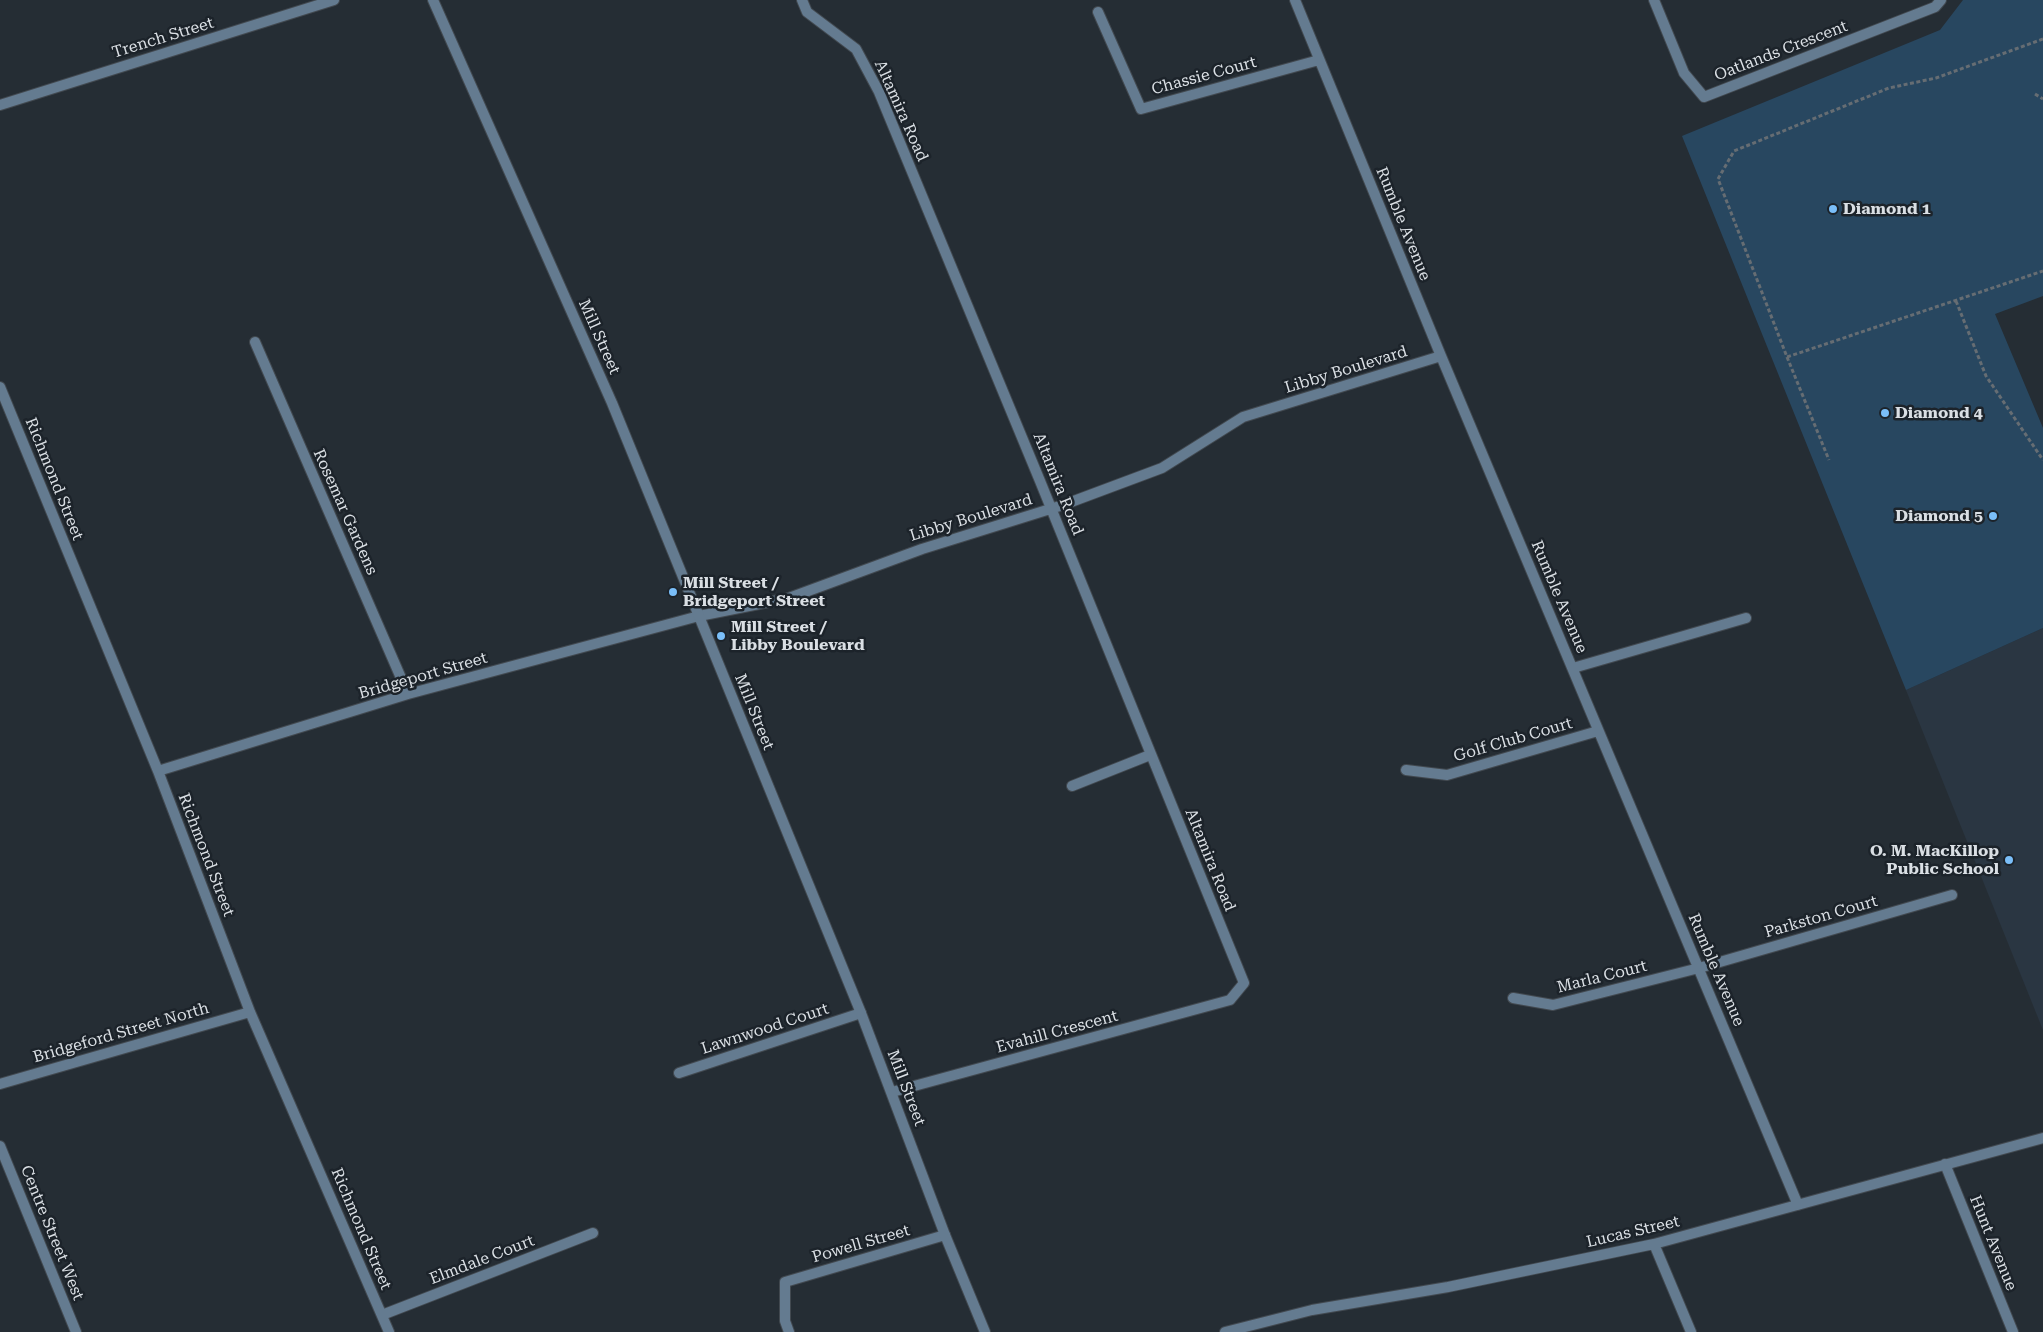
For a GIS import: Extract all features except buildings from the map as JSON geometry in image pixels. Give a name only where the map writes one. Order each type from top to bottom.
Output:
[{"type":"street","name":"Trench Street","points":[[0,104],[334,0]]},
{"type":"street","name":"Mill Street","points":[[432,0],[612,404],[861,1013],[945,1235],[985,1332]]},
{"type":"street","name":"Altamira Road","points":[[802,0],[807,12],[856,49],[879,92],[1052,509],[1150,755],[1244,983],[1230,1000]]},
{"type":"street","name":"Rumble Avenue","points":[[1295,0],[1441,356],[1798,1205]]},
{"type":"street","name":"Oatlands Crescent","points":[[1654,0],[1684,74],[1704,97],[1934,7],[1941,0]]},
{"type":"street","name":"Chassie Court","points":[[1098,12],[1141,109],[1319,60]]},
{"type":"street","name":"Rosemar Gardens","points":[[255,342],[408,694]]},
{"type":"street","name":"Libby Boulevard","points":[[699,616],[789,598],[922,549],[1052,509],[1162,468],[1243,416],[1441,356]]},
{"type":"street","name":"Richmond Street","points":[[0,387],[158,771],[250,1012],[389,1332]]},
{"type":"street","name":"Bridgeport Street","points":[[158,771],[408,694],[699,616]]},
{"type":"street","points":[[1573,668],[1746,618]]},
{"type":"street","name":"Golf Club Court","points":[[1406,770],[1447,775],[1598,731]]},
{"type":"street","points":[[1072,786],[1150,755]]},
{"type":"street","name":"Parkston Court","points":[[1699,968],[1952,895]]},
{"type":"street","name":"Marla Court","points":[[1513,998],[1553,1005],[1699,968]]},
{"type":"street","name":"Evahill Crescent","points":[[892,1092],[1230,1000]]},
{"type":"street","name":"Bridgeford Street North","points":[[0,1084],[250,1012]]},
{"type":"street","name":"Lawnwood Court","points":[[679,1073],[861,1013]]},
{"type":"street","name":"Lucas Street","points":[[1225,1332],[1312,1310],[1448,1287],[1654,1244],[2043,1138]]},
{"type":"street","name":"Centre Street West","points":[[0,1146],[76,1332]]},
{"type":"street","name":"Hunt Avenue","points":[[1945,1164],[2013,1332]]},
{"type":"street","name":"Elmdale Court","points":[[382,1315],[593,1233]]},
{"type":"street","name":"Powell Street","points":[[789,1332],[784,1321],[785,1282],[945,1235]]},
{"type":"street","points":[[1654,1244],[1692,1332]]},
{"type":"path","points":[[1829,460],[1718,179],[1734,151],[1889,88],[1936,78],[2043,39]]},
{"type":"path","points":[[2035,94],[2043,99]]},
{"type":"path","points":[[1787,357],[2043,271]]},
{"type":"path","points":[[1956,301],[1986,376],[2043,460]]},
{"type":"shaded area","points":[[1963,0],[2043,0],[2043,296],[1995,314],[2043,428],[2043,628],[1906,690],[1682,136],[1940,30]]},
{"type":"shaded area","name":"O. M. MacKillop Public School","points":[[2043,628],[2043,1030],[1906,690]]},
{"type":"place","name":"Diamond 1","points":[[1833,209]]},
{"type":"place","name":"Diamond 4","points":[[1885,413]]},
{"type":"place","name":"Diamond 5","points":[[1993,516]]},
{"type":"place","name":"Mill Street / Bridgeport Street","points":[[673,592]]},
{"type":"place","name":"Mill Street / Libby Boulevard","points":[[721,636]]},
{"type":"place","name":"O. M. MacKillop Public School","points":[[2009,860]]}]
